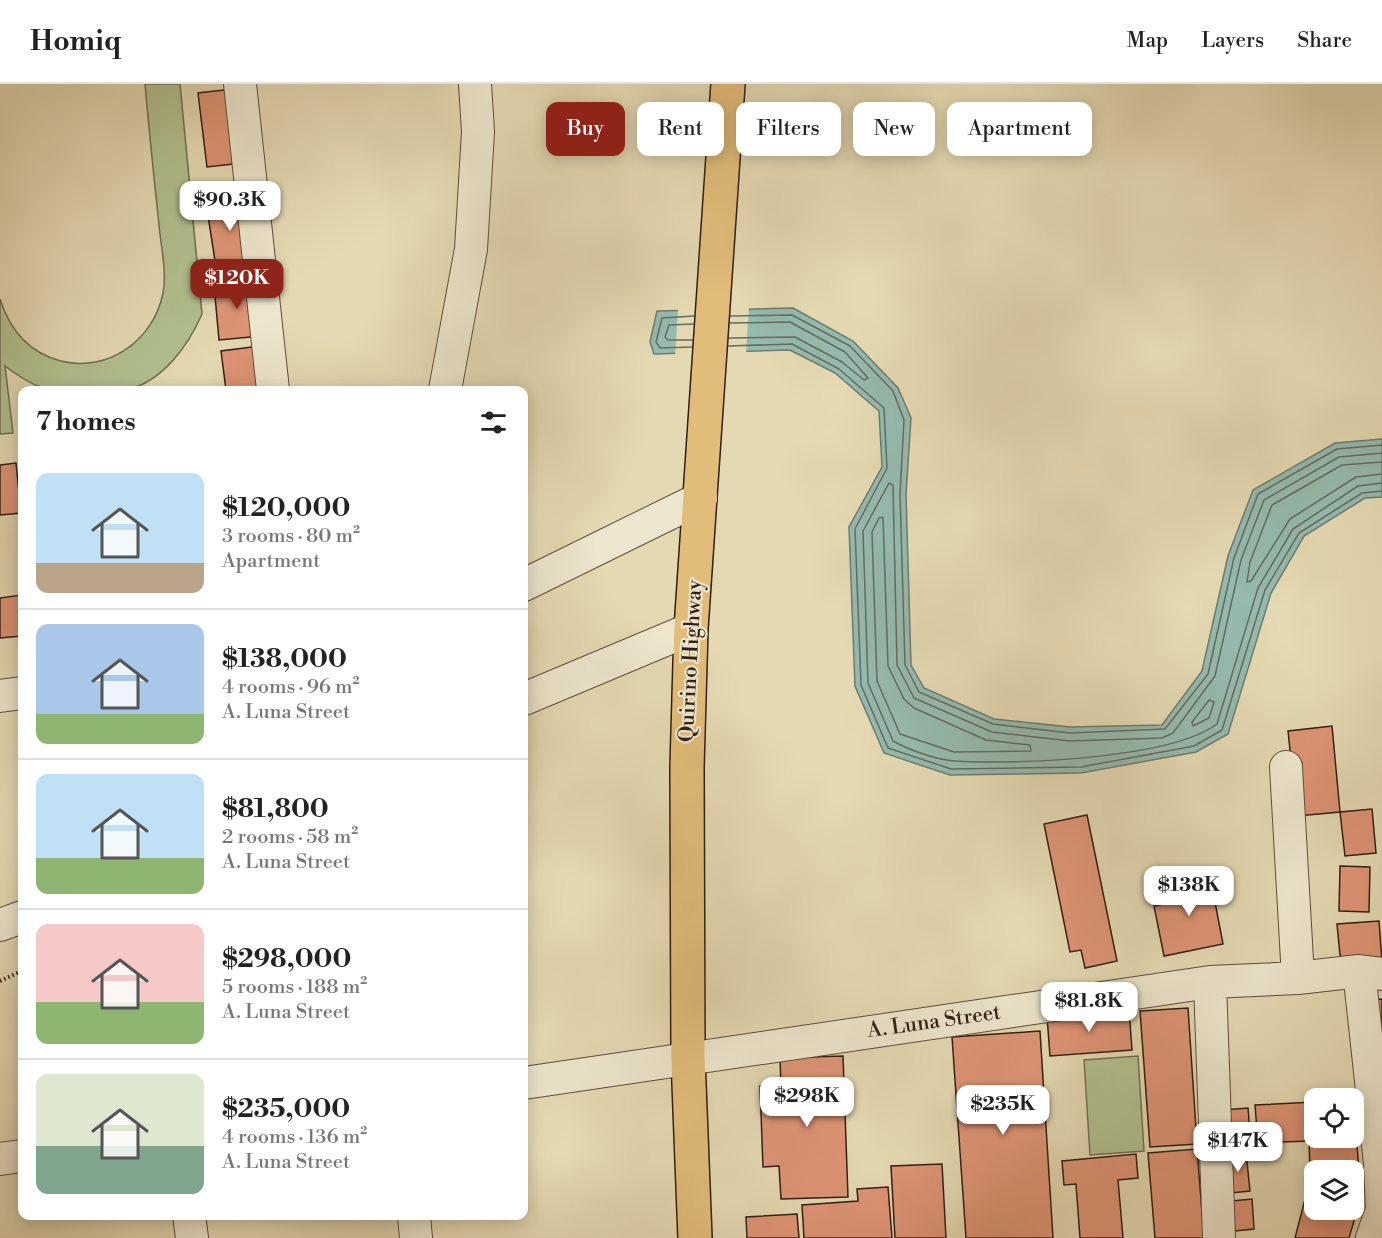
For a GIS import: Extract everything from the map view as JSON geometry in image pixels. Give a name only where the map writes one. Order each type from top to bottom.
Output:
[{"type":"highway","name":"Quirino Highway","points":[[695,1238],[688,1058],[687,767],[691,629],[728,84]]},
{"type":"street","points":[[240,84],[273,386]]},
{"type":"street","points":[[446,386],[471,249],[478,132],[475,84]]},
{"type":"street","points":[[528,583],[701,498]]},
{"type":"street","points":[[528,697],[691,629]]},
{"type":"street","points":[[0,696],[18,694]]},
{"type":"street","points":[[1286,767],[1298,978]]},
{"type":"street","points":[[0,926],[18,919]]},
{"type":"street","points":[[1370,972],[1382,1210],[1372,1238]]},
{"type":"street","name":"A. Luna Street","points":[[528,1082],[1210,982],[1370,972]]},
{"type":"street","points":[[1210,982],[1218,1238]]},
{"type":"street","points":[[0,1159],[18,1157]]},
{"type":"street","points":[[190,1220],[192,1238]]},
{"type":"street","points":[[415,1220],[417,1238]]},
{"type":"path","points":[[0,981],[18,973]]},
{"type":"green space","points":[[145,84],[180,84],[202,314],[182,350],[152,379],[137,386],[38,386],[5,366],[13,433],[0,434],[0,299],[9,321],[22,339],[39,352],[61,361],[96,362],[112,357],[126,349],[150,325],[158,310],[164,285]]},
{"type":"green space","points":[[1138,1056],[1144,1151],[1090,1155],[1084,1060]]},
{"type":"water","points":[[793,308],[853,341],[898,388],[911,418],[906,494],[911,665],[924,688],[994,719],[1070,727],[1162,725],[1202,671],[1228,556],[1253,490],[1335,443],[1382,439],[1382,497],[1365,498],[1304,536],[1271,593],[1228,734],[1196,752],[1081,773],[950,775],[884,753],[855,686],[849,527],[882,467],[879,411],[835,373],[790,350],[654,354],[650,342],[657,311]]},
{"type":"pier","points":[[749,306],[746,354],[675,357],[678,308]]},
{"type":"building","points":[[232,89],[242,163],[207,167],[198,93]]},
{"type":"building","points":[[243,191],[254,269],[217,274],[205,196]]},
{"type":"building","points":[[256,281],[261,336],[219,340],[214,285]]},
{"type":"building","points":[[260,346],[265,386],[225,386],[221,351]]},
{"type":"building","points":[[16,463],[18,513],[0,515],[0,465]]},
{"type":"building","points":[[18,596],[18,636],[0,638],[0,598]]},
{"type":"building","points":[[1332,726],[1340,812],[1297,816],[1288,731]]},
{"type":"building","points":[[1372,809],[1376,853],[1345,856],[1340,812]]},
{"type":"building","points":[[1087,815],[1117,961],[1085,968],[1081,950],[1070,952],[1044,824]]},
{"type":"building","points":[[1340,866],[1370,867],[1369,912],[1339,911]]},
{"type":"building","points":[[1210,876],[1223,944],[1164,956],[1154,906],[1168,903],[1165,885]]},
{"type":"building","points":[[1379,921],[1382,962],[1341,965],[1337,924]]},
{"type":"building","points":[[1382,999],[1382,1073],[1374,1000]]},
{"type":"building","points":[[1188,1008],[1197,1144],[1150,1147],[1140,1011]]},
{"type":"building","points":[[1129,1010],[1132,1050],[1050,1056],[1047,1016]]},
{"type":"building","points":[[1040,1031],[1053,1238],[966,1238],[952,1037]]},
{"type":"building","points":[[843,1056],[848,1197],[781,1199],[779,1166],[763,1167],[760,1086],[781,1086],[780,1058]]},
{"type":"building","points":[[1304,1103],[1304,1141],[1258,1143],[1255,1105]]},
{"type":"building","points":[[1248,1108],[1251,1144],[1227,1146],[1223,1110]]},
{"type":"building","points":[[1309,1148],[1357,1148],[1358,1160],[1310,1160]]},
{"type":"building","points":[[1197,1149],[1204,1238],[1155,1238],[1148,1153]]},
{"type":"building","points":[[1246,1152],[1250,1191],[1231,1193],[1227,1154]]},
{"type":"building","points":[[1136,1154],[1138,1178],[1118,1180],[1123,1238],[1080,1238],[1076,1184],[1064,1185],[1062,1161]]},
{"type":"building","points":[[942,1164],[946,1238],[895,1238],[891,1166]]},
{"type":"building","points":[[888,1187],[892,1238],[804,1238],[802,1205],[858,1201],[857,1189]]},
{"type":"building","points":[[1252,1199],[1254,1229],[1235,1231],[1232,1201]]},
{"type":"building","points":[[1304,1203],[1304,1220],[1354,1220],[1349,1238],[1295,1238]]},
{"type":"building","points":[[797,1214],[799,1238],[747,1238],[746,1217]]}]
